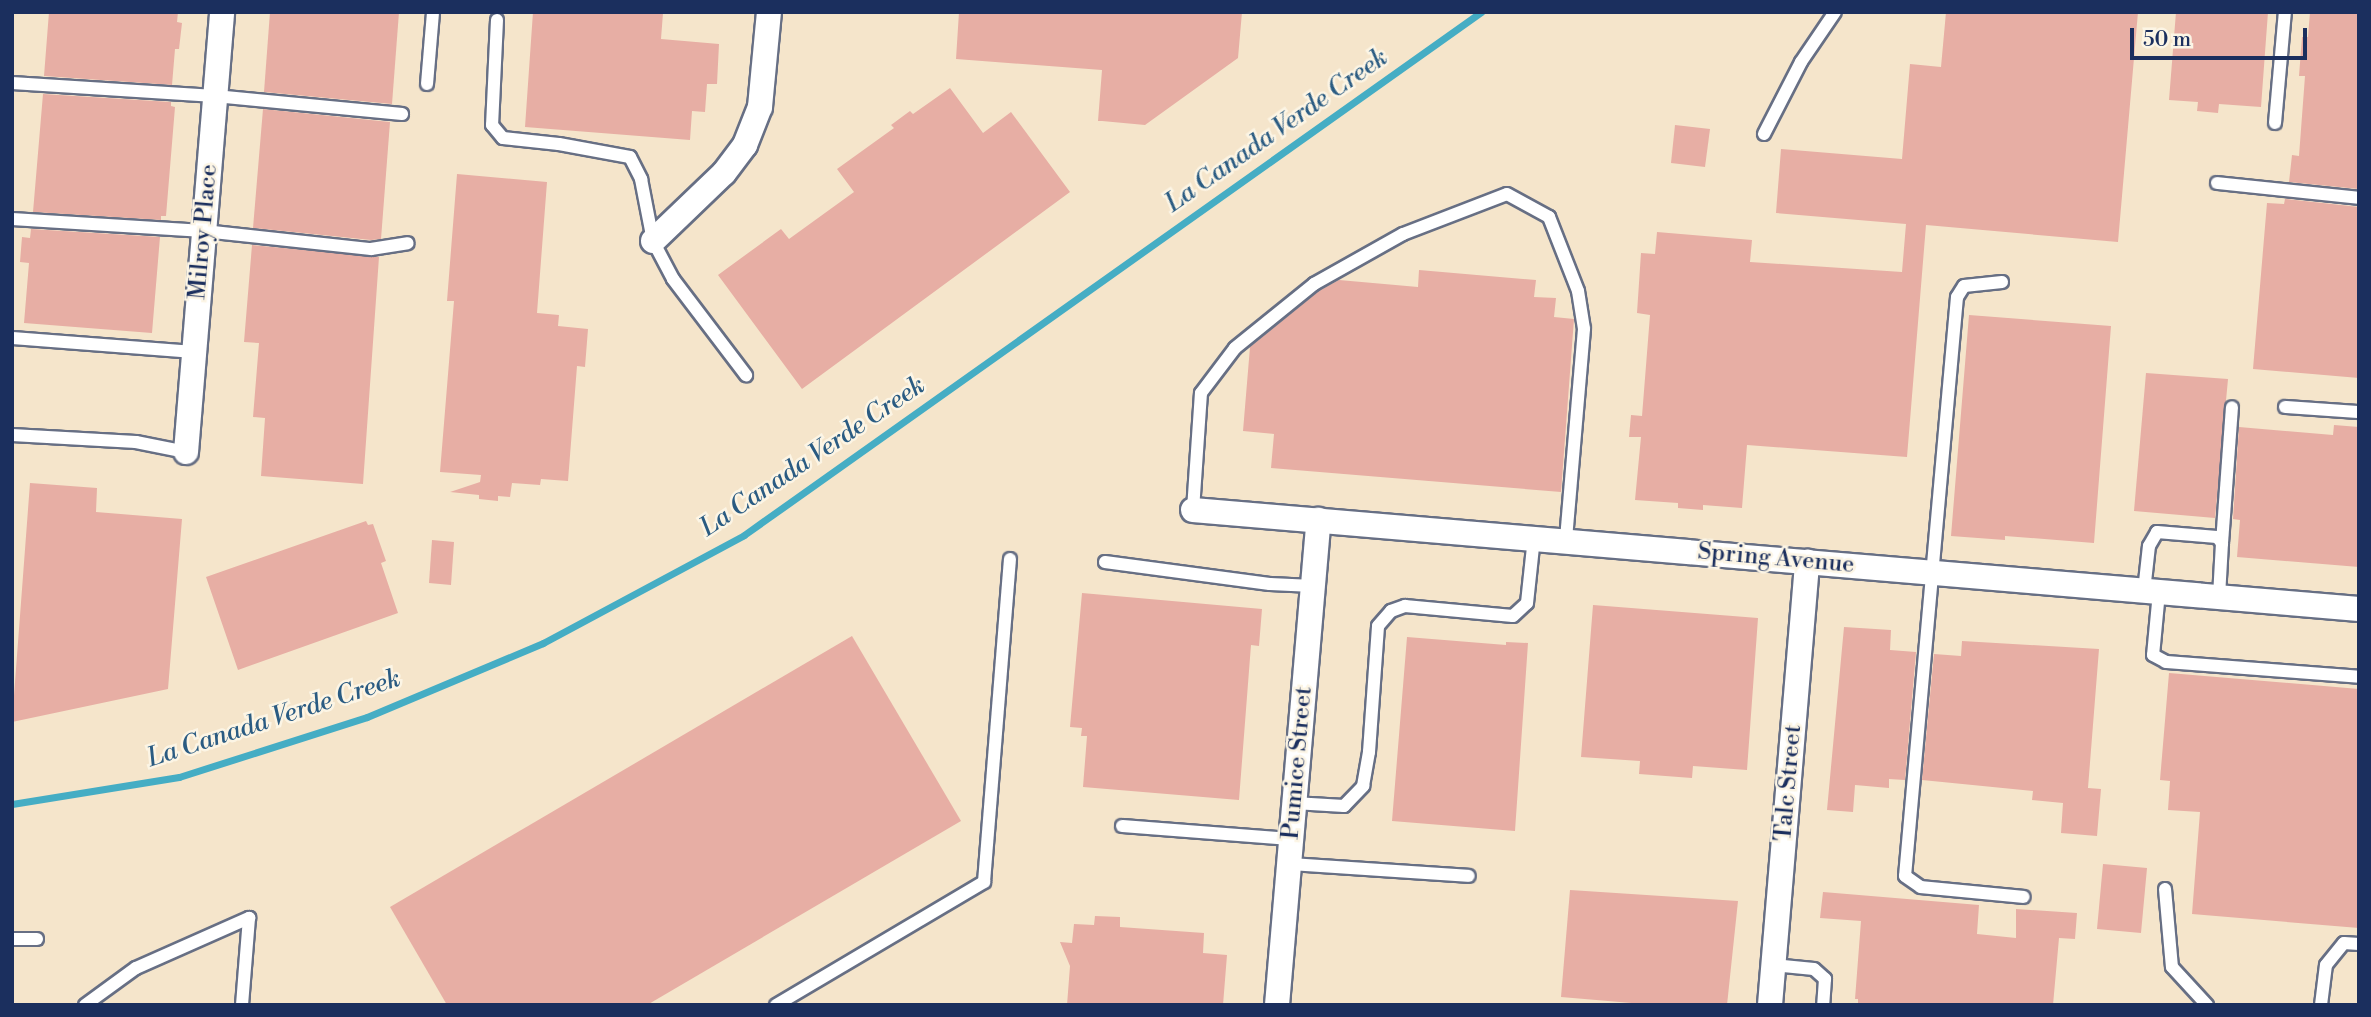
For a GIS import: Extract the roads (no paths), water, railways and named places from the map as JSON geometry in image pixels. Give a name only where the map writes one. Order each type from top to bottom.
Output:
[{"type":"street","name":"Milroy Place","points":[[186,452],[222,12]]},
{"type":"street","points":[[653,242],[724,173],[745,145],[760,107],[769,12]]},
{"type":"street","name":"Spring Avenue","points":[[1193,510],[2359,609]]},
{"type":"street","name":"Pumice Street","points":[[1277,1005],[1319,520]]},
{"type":"street","name":"Talc Street","points":[[1770,1005],[1807,562]]},
{"type":"lane","points":[[427,84],[433,12]]},
{"type":"lane","points":[[1764,134],[1801,62],[1835,12]]},
{"type":"lane","points":[[2275,123],[2285,12]]},
{"type":"lane","points":[[497,20],[492,125],[503,138],[559,144],[629,157],[641,179],[653,242],[673,279],[746,375]]},
{"type":"lane","points":[[12,83],[215,96],[402,114]]},
{"type":"lane","points":[[2217,183],[2359,198]]},
{"type":"lane","points":[[1193,510],[1201,393],[1235,348],[1314,284],[1403,233],[1507,194],[1549,216],[1578,291],[1584,329],[1566,541]]},
{"type":"lane","points":[[12,219],[204,231],[371,249],[408,243]]},
{"type":"lane","points":[[2001,282],[1964,286],[1957,297],[1905,876],[1921,887],[2025,897]]},
{"type":"lane","points":[[12,338],[194,352]]},
{"type":"lane","points":[[2218,597],[2232,407]]},
{"type":"lane","points":[[2284,407],[2359,412]]},
{"type":"lane","points":[[12,435],[136,442],[186,452]]},
{"type":"lane","points":[[2222,543],[2217,537],[2157,532],[2149,546],[2153,655],[2166,662],[2359,677]]},
{"type":"lane","points":[[1294,803],[1344,806],[1363,786],[1369,752],[1378,626],[1391,611],[1405,606],[1513,616],[1527,603],[1534,538]]},
{"type":"lane","points":[[776,1005],[984,882],[1010,559]]},
{"type":"lane","points":[[1105,562],[1269,584],[1313,586]]},
{"type":"lane","points":[[1122,826],[1291,839]]},
{"type":"lane","points":[[1289,864],[1469,876]]},
{"type":"lane","points":[[2165,889],[2172,967],[2207,1005]]},
{"type":"lane","points":[[85,1005],[136,968],[249,918],[243,1005]]},
{"type":"lane","points":[[12,939],[37,939]]},
{"type":"lane","points":[[2322,1005],[2326,965],[2344,943],[2359,944]]},
{"type":"lane","points":[[1773,965],[1814,969],[1825,979],[1823,1005]]},
{"type":"waterway","name":"La Canada Verde Creek","points":[[12,804],[179,777],[367,717],[543,643],[744,535],[1481,12]]}]
